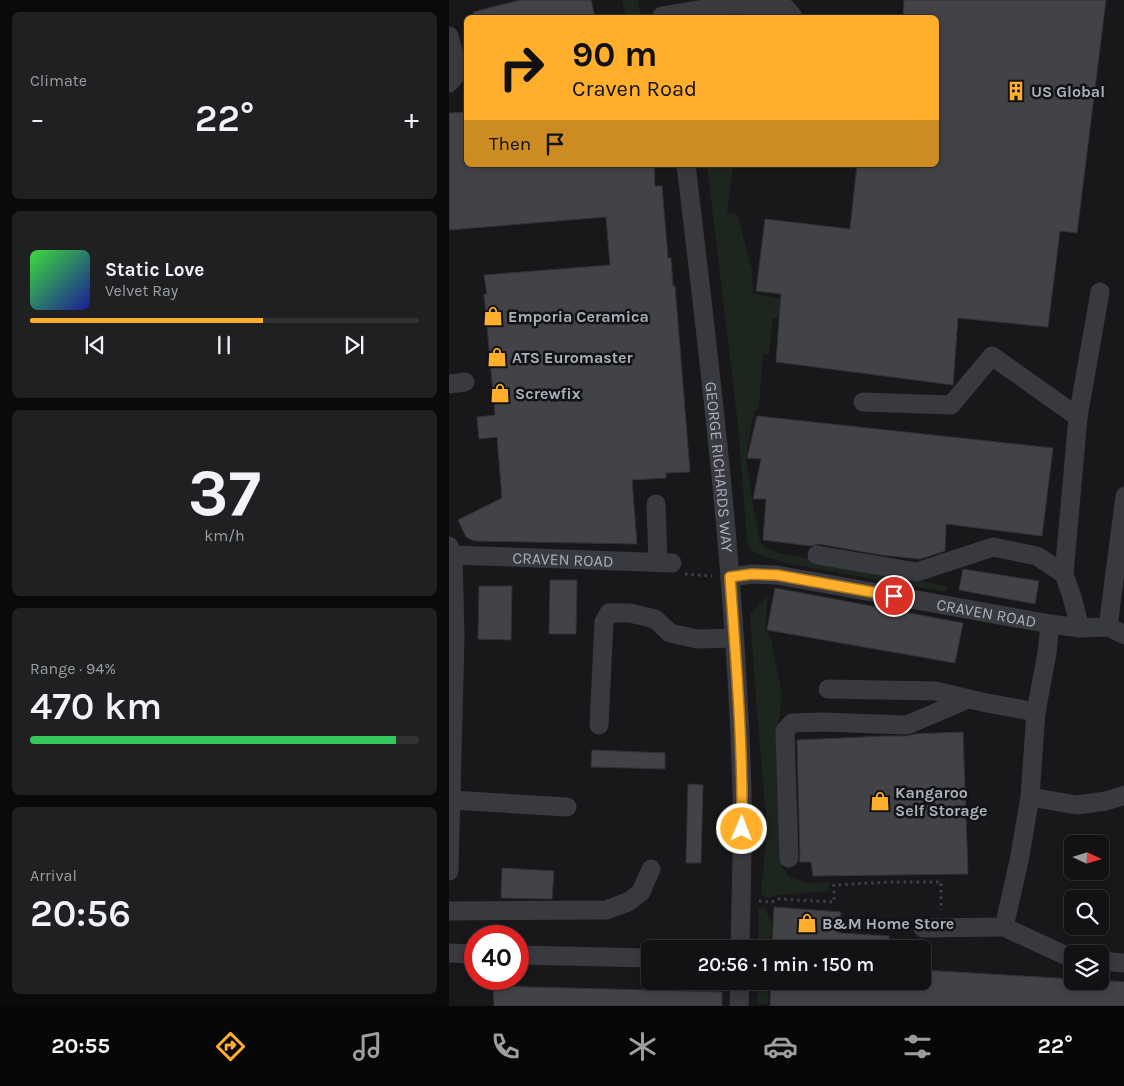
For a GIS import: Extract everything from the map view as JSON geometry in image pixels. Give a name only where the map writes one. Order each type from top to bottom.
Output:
[{"type":"street","points":[[661,11],[734,4],[787,9],[792,15]]},
{"type":"street","points":[[449,36],[457,66],[456,75],[449,83]]},
{"type":"street","name":"GEORGE RICHARDS WAY","points":[[686,167],[711,366],[730,577],[742,792],[740,940]]},
{"type":"street","points":[[1080,628],[1064,574],[1078,417],[1100,292]]},
{"type":"street","points":[[863,402],[951,406],[992,356],[1078,417]]},
{"type":"street","points":[[1116,631],[1124,496]]},
{"type":"street","points":[[656,504],[665,563]]},
{"type":"street","points":[[817,555],[917,572],[993,547],[1037,556],[1064,574]]},
{"type":"street","points":[[449,871],[455,637],[451,550]]},
{"type":"street","name":"CRAVEN ROAD","points":[[451,550],[665,563]]},
{"type":"street","name":"CRAVEN ROAD","points":[[730,577],[752,574],[777,575],[1050,624],[1116,631]]},
{"type":"street","points":[[599,725],[604,622],[609,612],[629,613],[655,619],[671,633],[697,639],[734,638]]},
{"type":"street","points":[[1005,927],[1030,797],[1037,712],[1050,624]]},
{"type":"street","points":[[828,689],[935,691],[1037,712]]},
{"type":"street","points":[[789,858],[785,731],[792,723],[823,722],[907,725],[968,699]]},
{"type":"street","points":[[1030,797],[1077,805],[1105,801],[1124,795]]},
{"type":"street","points":[[451,800],[567,807]]},
{"type":"street","points":[[449,911],[606,910],[629,902],[641,892],[651,869]]},
{"type":"street","points":[[932,928],[1005,927],[1064,955]]},
{"type":"street","points":[[449,953],[464,954]]},
{"type":"street","points":[[529,955],[641,958]]},
{"type":"street","points":[[1109,962],[1124,963]]},
{"type":"street","points":[[739,1006],[740,990]]},
{"type":"path","points":[[665,563],[681,574],[730,577]]},
{"type":"path","points":[[778,899],[835,902],[834,885],[941,882],[932,928]]},
{"type":"shaded area","points":[[622,0],[638,0],[641,15],[626,15]]},
{"type":"shaded area","points":[[707,167],[733,167],[727,213],[737,214],[752,270],[753,293],[785,300],[795,320],[773,318],[769,354],[763,354],[759,407],[754,412],[746,457],[760,542],[766,548],[779,553],[947,586],[946,592],[790,564],[762,556],[753,551],[747,539],[738,425]]},
{"type":"shaded area","points":[[768,596],[765,630],[771,640],[782,695],[778,730],[782,865],[787,875],[806,883],[830,882],[828,891],[767,898],[761,894],[767,829],[750,614]]},
{"type":"shaded area","points":[[758,908],[764,908],[772,922],[771,940],[758,940]]},
{"type":"shaded area","points":[[758,990],[769,990],[768,1004],[757,1004]]},
{"type":"building","points":[[520,0],[591,0],[594,15],[474,15],[473,12]]},
{"type":"building","points":[[904,0],[1106,0],[1077,233],[1060,231],[1048,327],[958,318],[953,385],[776,362],[781,294],[756,291],[765,219],[850,229],[857,167],[939,167],[939,15],[903,15]]},
{"type":"building","points":[[464,112],[464,167],[654,167],[655,186],[662,186],[668,258],[671,258],[673,286],[675,286],[690,472],[666,473],[666,478],[632,480],[637,544],[474,541],[466,537],[458,520],[502,498],[497,437],[479,439],[477,417],[495,415],[484,294],[487,294],[484,275],[610,265],[606,217],[449,230],[449,113]]},
{"type":"building","points":[[757,416],[1053,448],[1042,536],[946,524],[945,551],[920,559],[881,555],[819,544],[811,546],[763,540],[766,499],[753,499],[761,459],[747,458]]},
{"type":"building","points":[[963,569],[1039,581],[1035,604],[959,590]]},
{"type":"building","points":[[550,580],[577,580],[576,634],[549,634]]},
{"type":"building","points":[[479,586],[512,586],[511,640],[478,639]]},
{"type":"building","points":[[775,588],[963,623],[955,663],[767,630]]},
{"type":"building","name":"Kangaroo Self Storage","points":[[963,732],[968,874],[813,876],[811,862],[799,862],[797,740]]},
{"type":"building","points":[[592,750],[665,753],[665,769],[591,767]]},
{"type":"building","points":[[688,784],[703,785],[701,863],[686,863]]},
{"type":"building","points":[[502,868],[554,871],[552,899],[501,898]]},
{"type":"building","name":"B&M Home Store","points":[[774,907],[841,912],[839,933],[889,936],[889,940],[772,940]]},
{"type":"building","points":[[931,970],[1064,978],[1064,990],[1109,990],[1109,981],[1125,982],[1125,1006],[770,1006],[771,990],[931,990]]},
{"type":"building","points":[[529,987],[722,992],[722,1006],[494,1006],[493,990],[529,990]]},
{"type":"place","name":"US Global","points":[[1016,91]]},
{"type":"place","name":"Emporia Ceramica","points":[[493,316]]},
{"type":"place","name":"ATS Euromaster","points":[[497,357]]},
{"type":"place","name":"Screwfix","points":[[500,393]]},
{"type":"place","name":"Kangaroo Self Storage","points":[[880,801]]},
{"type":"place","name":"B&M Home Store","points":[[807,923]]},
{"type":"route","points":[[742,829],[737,680],[730,577],[752,574],[777,575],[894,596]]}]
